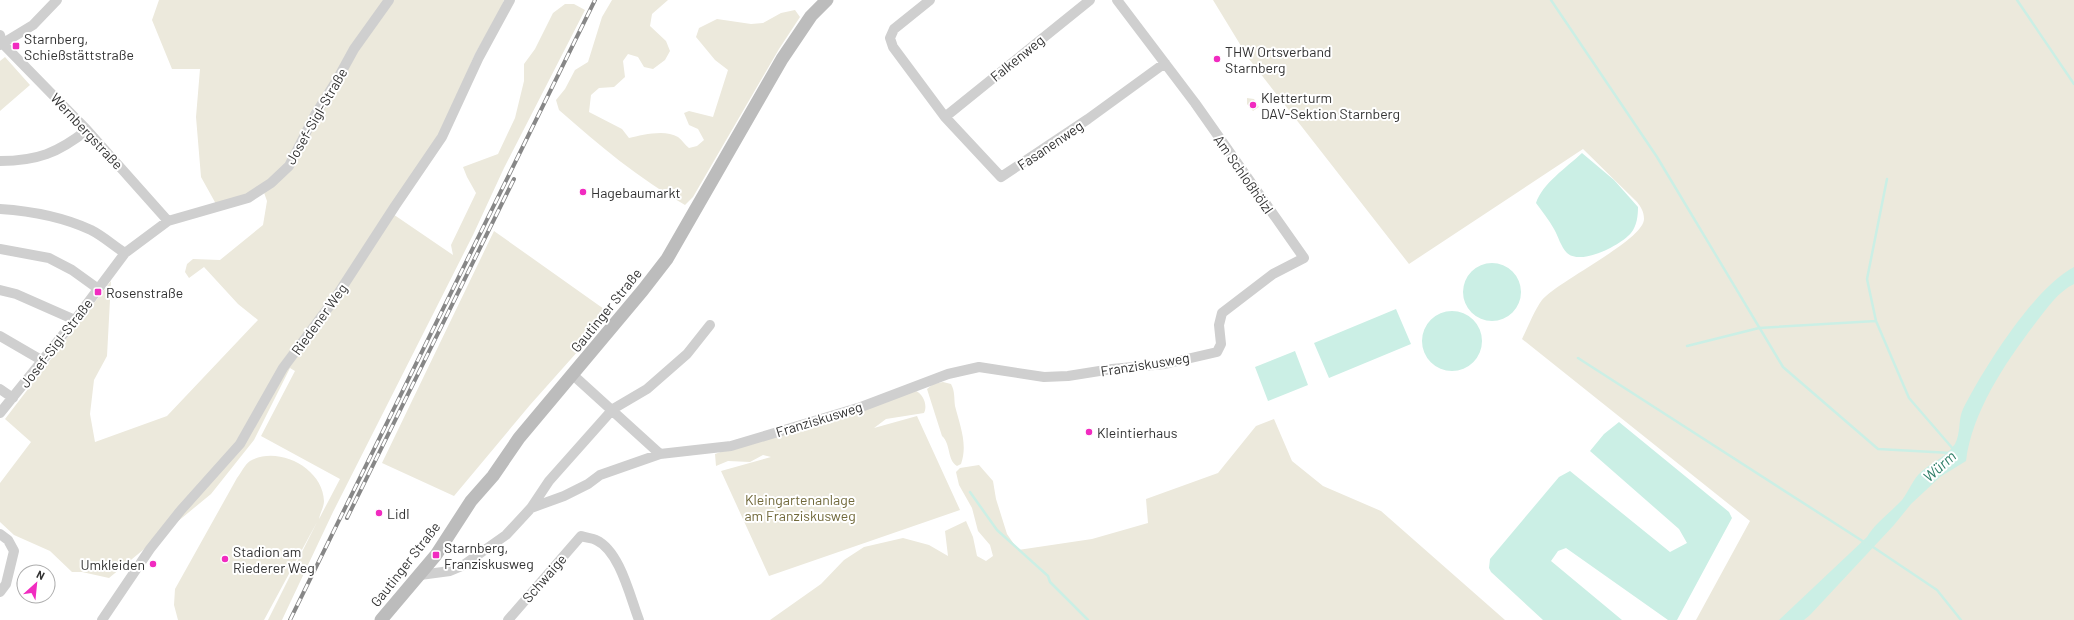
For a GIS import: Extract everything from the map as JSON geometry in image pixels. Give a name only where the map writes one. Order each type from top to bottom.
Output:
[{"type":"main road","name":"Gautinger Straße","points":[[381,620],[420,575],[471,501],[493,476],[519,438],[643,290],[667,258],[782,59],[811,16],[827,0]]},
{"type":"street","points":[[1,41],[33,24],[57,0]]},
{"type":"street","name":"Josef-Sigl-Straße","points":[[0,413],[43,361],[125,253],[168,221],[248,198],[271,183],[289,166],[315,115],[354,49],[389,0]]},
{"type":"street","name":"Riedener Weg","points":[[102,620],[150,549],[181,510],[240,444],[283,368],[334,300],[442,137],[479,57],[510,0]]},
{"type":"street","points":[[930,0],[894,29],[890,38],[893,47],[945,117]]},
{"type":"street","name":"Falkenweg","points":[[945,117],[1090,0]]},
{"type":"street","name":"Am Schloßhölzl","points":[[1117,0],[1165,63],[1304,258],[1272,274],[1230,305],[1222,313],[1219,325]]},
{"type":"street","name":"Wernbergstraße","points":[[1,41],[87,130],[168,221]]},
{"type":"street","name":"Fasanenweg","points":[[945,117],[1001,177],[1088,119],[1165,63]]},
{"type":"street","points":[[0,161],[21,161],[45,156],[71,143],[87,130]]},
{"type":"street","points":[[0,209],[35,213],[67,221],[92,231],[125,253]]},
{"type":"street","points":[[0,250],[49,258],[72,270],[97,288]]},
{"type":"street","points":[[0,290],[16,294],[75,320]]},
{"type":"street","points":[[531,508],[549,481],[613,409],[647,389],[687,354],[710,325]]},
{"type":"street","name":"Franziskusweg","points":[[420,575],[450,571],[462,566],[506,535],[531,508],[564,496],[600,476],[660,454],[731,446],[861,407],[948,374],[979,367],[1044,377],[1068,376],[1112,369],[1165,364],[1217,352],[1221,344],[1219,325]]},
{"type":"street","points":[[0,336],[25,349],[43,361]]},
{"type":"street","points":[[573,375],[613,409],[660,454]]},
{"type":"street","points":[[0,389],[13,398]]},
{"type":"street","points":[[0,534],[8,540],[14,551],[6,584],[0,592]]},
{"type":"street","name":"Schwaige","points":[[508,620],[581,536],[596,540],[606,548],[617,561],[640,620]]},
{"type":"green space","points":[[159,0],[504,0],[501,9],[475,54],[440,134],[387,210],[453,255],[451,245],[476,193],[463,167],[498,154],[515,118],[524,81],[524,64],[535,49],[553,13],[565,4],[574,4],[585,10],[504,168],[473,235],[333,512],[282,620],[268,620],[317,522],[264,620],[178,620],[174,605],[175,589],[237,478],[248,462],[261,457],[273,456],[285,458],[308,470],[322,489],[324,503],[319,519],[340,479],[261,436],[295,371],[290,368],[254,440],[211,494],[109,578],[82,572],[72,572],[50,551],[14,535],[0,522],[0,483],[31,442],[5,419],[111,281],[107,356],[94,380],[90,414],[95,442],[167,416],[258,320],[238,304],[204,267],[189,278],[185,272],[187,264],[193,259],[220,260],[263,225],[267,201],[262,187],[247,196],[216,204],[201,177],[196,117],[200,69],[172,69],[152,20]]},
{"type":"green space","points":[[612,0],[668,0],[652,14],[650,26],[666,41],[670,51],[665,60],[653,69],[644,67],[638,57],[628,54],[623,61],[625,77],[614,87],[599,88],[591,95],[589,112],[622,129],[629,138],[654,133],[667,133],[678,137],[689,148],[697,146],[704,140],[698,129],[689,125],[684,113],[689,111],[713,117],[728,70],[715,60],[696,37],[699,28],[717,19],[751,24],[763,23],[781,13],[795,10],[800,17],[779,49],[693,197],[685,205],[651,184],[620,161],[559,110],[556,100],[565,89],[575,70],[588,62],[602,17]]},
{"type":"green space","points":[[1213,0],[2074,0],[2074,620],[1696,620],[1750,521],[1522,339],[1542,300],[1565,282],[1616,249],[1640,228],[1644,216],[1637,202],[1583,149],[1409,264],[1249,59]]},
{"type":"green space","points":[[5,57],[30,85],[0,111],[0,61]]},
{"type":"green space","name":"Kletterturm DAV-Sektion Starnberg","points":[[1247,98],[1254,99],[1259,107],[1253,111],[1247,104]]},
{"type":"green space","points":[[494,231],[611,314],[530,405],[454,496],[382,463]]},
{"type":"green space","points":[[943,382],[951,384],[954,392],[955,406],[962,435],[964,449],[963,457],[961,464],[957,466],[952,460],[947,443],[942,436],[927,389],[933,384]]},
{"type":"green space","name":"Kleingartenanlage am Franziskusweg","points":[[916,391],[919,392],[924,400],[924,413],[886,419],[874,428],[917,416],[960,510],[769,576],[721,471],[771,457],[763,455],[750,462],[728,461],[716,466],[715,454],[754,440]]},
{"type":"green space","points":[[1274,419],[1292,461],[1323,486],[1381,511],[1505,620],[770,620],[821,584],[844,560],[864,547],[903,538],[929,545],[948,556],[945,531],[966,521],[973,537],[977,556],[986,561],[993,556],[990,545],[978,531],[972,508],[959,485],[956,472],[960,468],[979,465],[993,481],[996,499],[1007,534],[1018,550],[1092,539],[1148,523],[1146,499],[1218,473],[1256,426]]},
{"type":"water","points":[[1582,153],[1614,180],[1638,207],[1635,227],[1626,238],[1610,248],[1591,256],[1582,257],[1573,256],[1565,251],[1552,226],[1536,203],[1549,182]]},
{"type":"water","points":[[1492,263],[1503,265],[1516,276],[1519,281],[1521,292],[1519,303],[1508,316],[1503,319],[1492,321],[1481,319],[1468,308],[1465,303],[1463,292],[1465,281],[1476,268],[1481,265]]},
{"type":"water","name":"Würm","points":[[2074,267],[2074,284],[2058,295],[2045,311],[2014,352],[1992,387],[1975,424],[1966,461],[1940,477],[1911,504],[1894,525],[1810,615],[1804,620],[1779,620],[1867,537],[1878,523],[1902,500],[1922,471],[1951,449],[1957,440],[1960,417],[1963,409],[1984,372],[2011,330],[2043,292],[2059,277]]},
{"type":"water","points":[[1396,309],[1411,344],[1329,378],[1314,343]]},
{"type":"water","points":[[1446,311],[1458,311],[1474,319],[1480,329],[1482,341],[1480,353],[1474,363],[1458,371],[1446,371],[1430,363],[1422,347],[1422,335],[1430,319]]},
{"type":"water","points":[[1295,351],[1308,385],[1268,401],[1255,367]]},
{"type":"water","points":[[1619,422],[1729,512],[1732,518],[1677,620],[1668,620],[1566,548],[1558,551],[1551,561],[1622,620],[1543,620],[1491,572],[1489,568],[1490,559],[1559,477],[1570,471],[1670,552],[1687,543],[1679,529],[1590,451],[1604,434]]},
{"type":"waterway","name":"Würm","points":[[1551,0],[1657,157],[1783,367],[1878,449],[1951,453]]},
{"type":"waterway","points":[[2017,0],[2074,84]]},
{"type":"waterway","name":"Würm","points":[[1887,179],[1867,279],[1876,321],[1909,398],[1954,450]]},
{"type":"waterway","points":[[1687,346],[1759,328],[1876,321]]},
{"type":"waterway","points":[[1578,358],[1864,542]]},
{"type":"waterway","points":[[970,492],[997,530],[1048,576],[1050,582],[1088,620]]},
{"type":"waterway","points":[[1870,545],[1937,590],[1961,620]]},
{"type":"railway","points":[[290,620],[595,0]]},
{"type":"railway","points":[[347,518],[514,179]]},
{"type":"place","name":"Starnberg, Schießstättstraße","points":[[16,46]]},
{"type":"place","name":"THW Ortsverband Starnberg","points":[[1217,59]]},
{"type":"place","name":"Kletterturm DAV-Sektion Starnberg","points":[[1253,105]]},
{"type":"place","name":"Hagebaumarkt","points":[[583,192]]},
{"type":"place","name":"Rosenstraße","points":[[98,292]]},
{"type":"place","name":"Kleintierhaus","points":[[1089,432]]},
{"type":"place","name":"Lidl","points":[[379,513]]},
{"type":"place","name":"Starnberg, Franziskusweg","points":[[436,555]]},
{"type":"place","name":"Stadion am Riederer Weg","points":[[225,559]]},
{"type":"place","name":"Umkleiden","points":[[153,564]]}]
